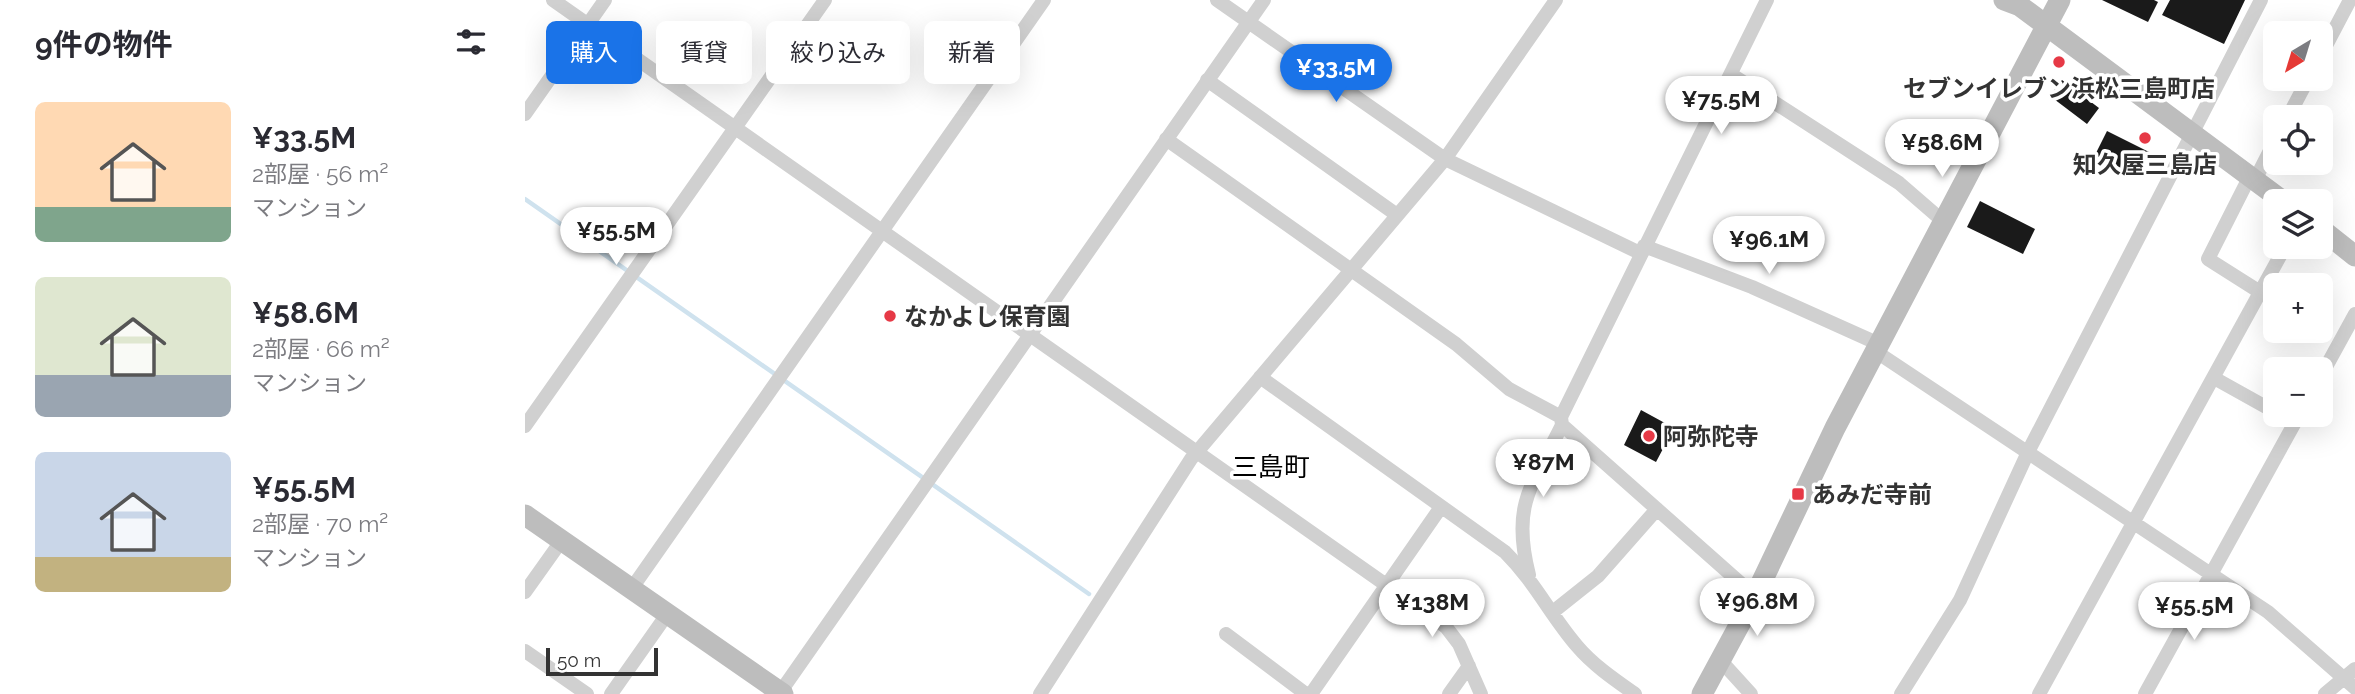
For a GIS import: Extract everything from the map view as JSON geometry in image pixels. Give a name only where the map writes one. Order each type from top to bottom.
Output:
[{"type":"street","points":[[553,0],[584,21]]},
{"type":"street","points":[[590,21],[605,0]]},
{"type":"street","points":[[525,426],[825,0]]},
{"type":"street","points":[[632,587],[1044,0]]},
{"type":"street","points":[[1217,0],[1445,159],[1642,250],[1752,287],[1877,347],[2268,612],[2352,679],[2325,694]]},
{"type":"street","points":[[525,515],[781,693],[1264,0]]},
{"type":"street","points":[[1040,694],[1197,451],[1445,159],[1556,0]]},
{"type":"street","points":[[1529,577],[1522,547],[1524,499],[1642,250],[1732,75],[1767,0]]},
{"type":"street","points":[[2004,0],[2020,6],[2267,189]]},
{"type":"street","points":[[1702,694],[1755,596],[1877,347],[2060,0]]},
{"type":"street","points":[[1901,694],[1960,600],[2029,450],[2262,0]]},
{"type":"street","points":[[2333,32],[2350,0]]},
{"type":"street","points":[[642,62],[1388,584],[1445,627],[1469,666],[1481,694]]},
{"type":"street","points":[[1732,75],[1899,183],[1944,222]]},
{"type":"street","points":[[1207,80],[1397,215]]},
{"type":"street","points":[[525,114],[546,84]]},
{"type":"street","points":[[1167,139],[1456,344],[1509,389],[1561,421],[1755,596]]},
{"type":"street","points":[[2260,292],[2208,259],[2263,161]]},
{"type":"street","points":[[2333,239],[2355,256]]},
{"type":"street","points":[[2039,694],[2278,259]]},
{"type":"street","points":[[2331,357],[2355,314]]},
{"type":"street","points":[[1260,377],[1505,552],[1529,577],[1577,646],[1632,693]]},
{"type":"street","points":[[2214,378],[2263,405]]},
{"type":"street","points":[[2145,694],[2293,427]]},
{"type":"street","points":[[1226,634],[1308,694],[1441,507]]},
{"type":"street","points":[[1554,611],[1598,576],[1657,509]]},
{"type":"street","points":[[525,592],[562,540]]},
{"type":"street","points":[[611,694],[668,613]]},
{"type":"street","points":[[525,651],[587,694]]},
{"type":"street","points":[[1721,661],[1751,694]]},
{"type":"street","points":[[1449,694],[1469,666]]},
{"type":"building","points":[[2102,0],[2154,0],[2158,2],[2148,22]]},
{"type":"building","points":[[2170,0],[2245,0],[2224,44],[2162,15]]},
{"type":"building","points":[[2062,80],[2099,108],[2087,124],[2050,96]]},
{"type":"building","points":[[2107,131],[2149,152],[2137,176],[2095,155]]},
{"type":"building","points":[[1980,201],[2035,229],[2023,254],[1967,227]]},
{"type":"building","name":"阿弥陀寺","points":[[1641,410],[1674,428],[1656,462],[1624,445]]},
{"type":"waterway","points":[[525,199],[1089,594]]},
{"type":"place","name":"セブンイレブン浜松三島町店","points":[[2059,62]]},
{"type":"place","name":"知久屋三島店","points":[[2145,138]]},
{"type":"place","name":"なかよし保育園","points":[[890,316]]},
{"type":"place","name":"阿弥陀寺","points":[[1649,436]]},
{"type":"place","name":"あみだ寺前","points":[[1798,494]]},
{"type":"district","name":"三島町","points":[[1271,467]]}]
